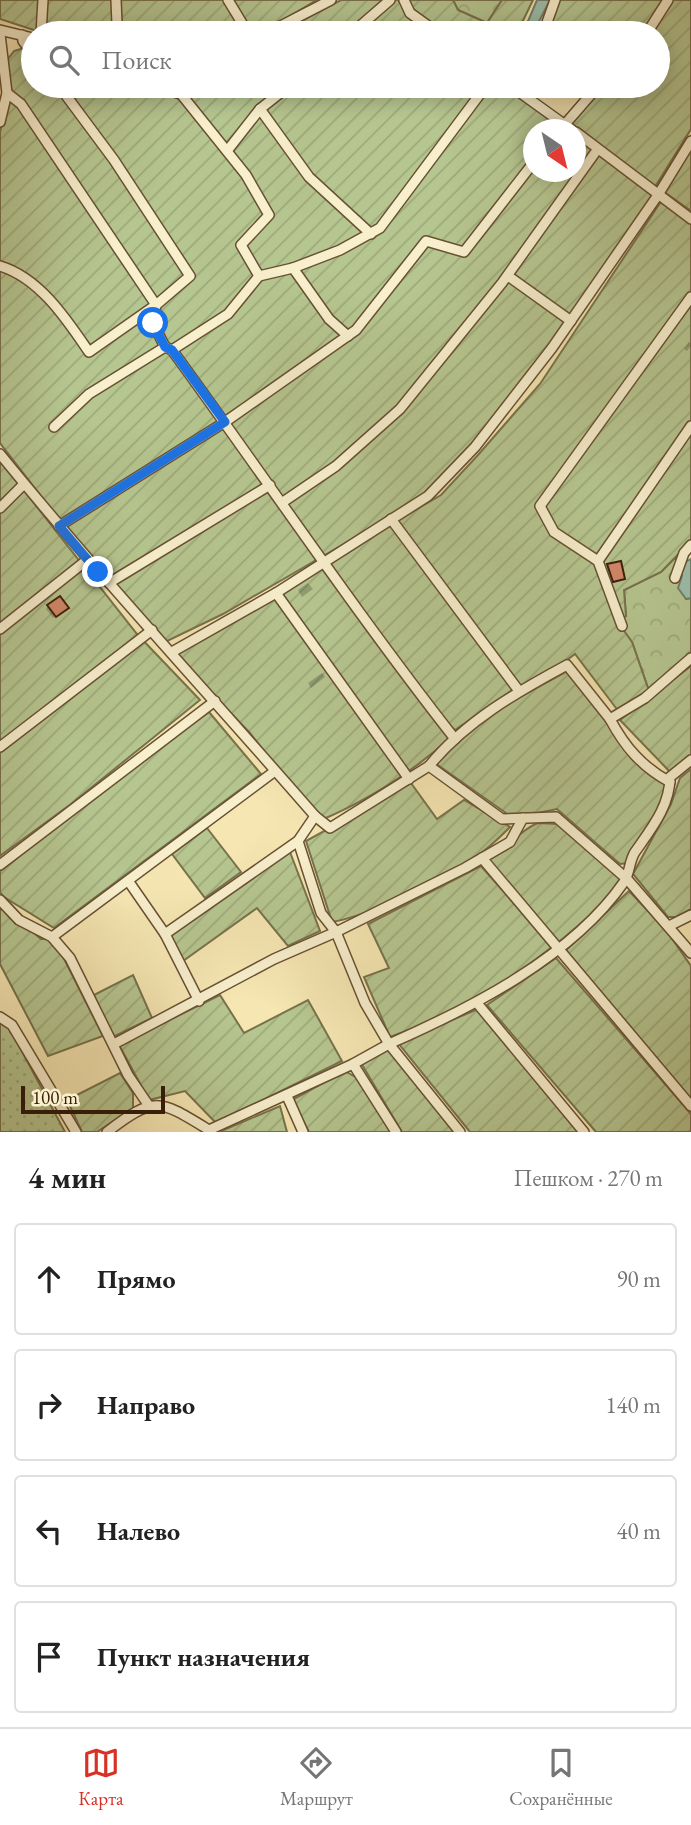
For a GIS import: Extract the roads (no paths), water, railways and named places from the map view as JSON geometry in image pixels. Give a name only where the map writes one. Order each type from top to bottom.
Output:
[{"type":"lane","points":[[42,21],[43,0]]},
{"type":"lane","points":[[116,0],[117,21]]},
{"type":"lane","points":[[228,0],[241,21]]},
{"type":"lane","points":[[290,21],[331,0]]},
{"type":"lane","points":[[366,21],[390,0]]},
{"type":"lane","points":[[404,0],[410,13],[421,21]]},
{"type":"lane","points":[[548,21],[555,0]]},
{"type":"lane","points":[[655,21],[668,0]]},
{"type":"lane","points":[[0,122],[7,93],[0,32],[21,35]]},
{"type":"lane","points":[[7,93],[21,104],[156,305],[153,323],[168,348],[283,502],[377,640],[455,739]]},
{"type":"lane","points":[[0,266],[30,284],[58,307],[89,352],[156,305],[190,276],[122,171],[68,98]]},
{"type":"lane","points":[[184,98],[227,150],[269,215],[241,245],[259,276]]},
{"type":"lane","points":[[227,150],[260,109],[274,98]]},
{"type":"lane","points":[[54,427],[89,394],[228,314],[259,276],[293,268],[380,228],[477,98]]},
{"type":"lane","points":[[527,98],[555,119]]},
{"type":"lane","points":[[575,119],[589,98]]},
{"type":"lane","points":[[260,109],[309,177],[371,234]]},
{"type":"lane","points":[[172,652],[276,593],[428,496],[475,447],[571,321],[658,195],[691,141]]},
{"type":"lane","points":[[586,142],[691,219]]},
{"type":"lane","points":[[283,502],[337,466],[400,410],[508,276],[597,150]]},
{"type":"lane","points":[[59,526],[225,422],[356,330],[426,241],[464,252],[523,176]]},
{"type":"lane","points":[[293,268],[329,319],[348,336]]},
{"type":"lane","points":[[508,276],[571,321]]},
{"type":"lane","points":[[622,626],[597,561],[554,532],[540,506],[691,297]]},
{"type":"lane","points":[[597,561],[691,426]]},
{"type":"lane","points":[[0,454],[87,560],[172,652],[315,816],[330,828],[429,766],[455,739],[519,691],[567,665],[610,719],[624,744],[650,771],[670,782]]},
{"type":"lane","points":[[0,508],[24,484]]},
{"type":"lane","points":[[108,583],[270,485]]},
{"type":"lane","points":[[391,519],[519,691]]},
{"type":"lane","points":[[675,578],[684,553],[691,545]]},
{"type":"lane","points":[[0,629],[87,560]]},
{"type":"lane","points":[[276,593],[409,779]]},
{"type":"lane","points":[[0,747],[152,630]]},
{"type":"lane","points":[[610,719],[645,698],[691,659]]},
{"type":"lane","points":[[0,865],[215,701]]},
{"type":"lane","points":[[107,1132],[137,1109],[149,1106],[170,1107],[202,1129],[209,1130],[354,1064],[389,1044],[477,1003],[517,979],[600,912],[626,879],[632,856],[650,831],[670,794],[670,777],[691,760]]},
{"type":"lane","points":[[429,766],[502,819],[556,817],[626,879],[691,953]]},
{"type":"lane","points":[[52,937],[275,771]]},
{"type":"lane","points":[[164,933],[298,841],[315,816]]},
{"type":"lane","points":[[114,1044],[274,959],[336,932],[482,858],[510,842],[523,818]]},
{"type":"lane","points":[[298,841],[321,913],[336,932],[365,1003],[389,1044],[460,1132]]},
{"type":"lane","points":[[482,858],[691,1106]]},
{"type":"lane","points":[[129,882],[164,933],[199,1001]]},
{"type":"lane","points":[[0,900],[19,919],[52,937],[70,958],[128,1075],[149,1106]]},
{"type":"lane","points":[[669,926],[691,915]]},
{"type":"lane","points":[[477,1003],[584,1132]]},
{"type":"lane","points":[[0,1017],[12,1025],[76,1132]]},
{"type":"lane","points":[[354,1064],[396,1132]]},
{"type":"lane","points":[[287,1096],[303,1132]]}]
